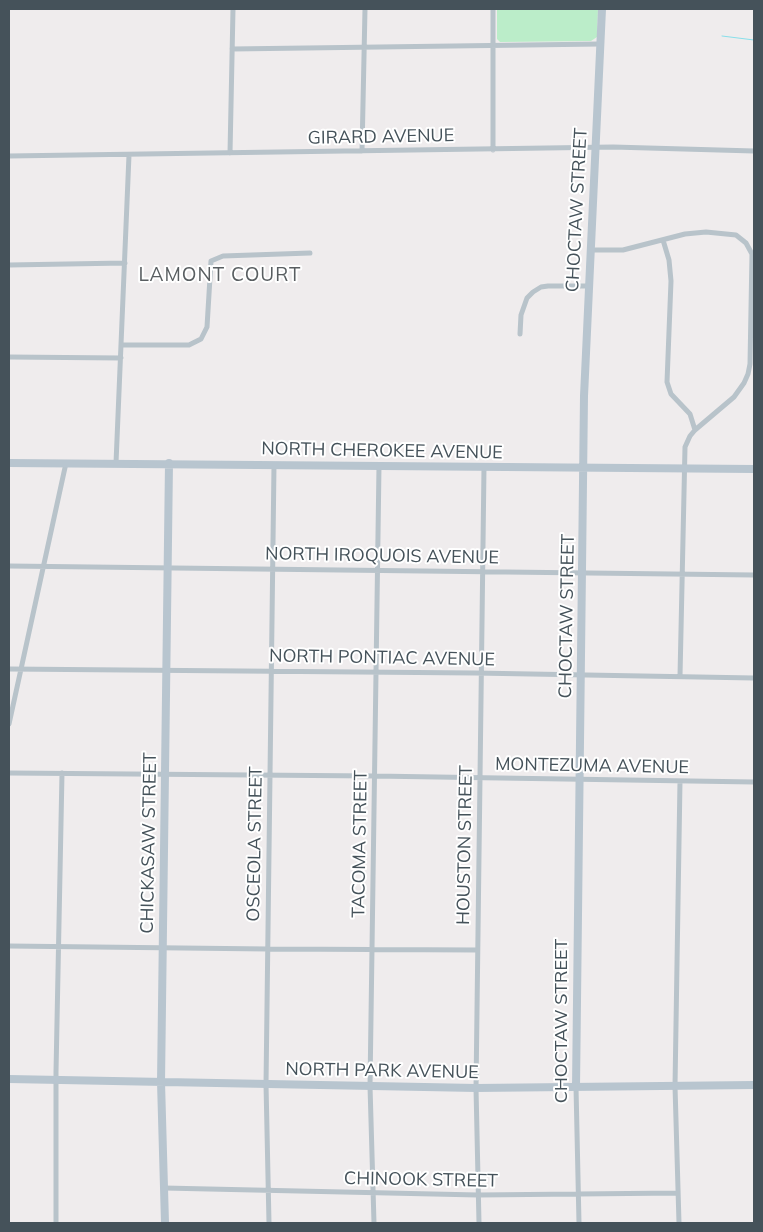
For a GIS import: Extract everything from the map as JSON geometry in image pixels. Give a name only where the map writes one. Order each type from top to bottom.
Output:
[{"type":"street","points":[[230,153],[233,9]]},
{"type":"street","points":[[362,151],[365,9]]},
{"type":"street","points":[[493,9],[493,150]]},
{"type":"street","name":"CHOCTAW STREET","points":[[579,1223],[576,1087],[584,396],[602,9]]},
{"type":"street","points":[[232,49],[600,44]]},
{"type":"street","name":"GIRARD AVENUE","points":[[9,156],[613,147],[754,151]]},
{"type":"street","points":[[116,463],[129,155]]},
{"type":"street","points":[[591,250],[623,250],[697,232],[730,233],[741,238],[750,248],[752,254],[750,364],[748,374],[734,397],[690,436],[685,447],[680,676]]},
{"type":"street","points":[[663,240],[669,260],[671,281],[667,382],[671,394],[690,414],[696,430]]},
{"type":"street","points":[[121,345],[189,345],[201,339],[207,327],[211,261],[223,256],[310,253]]},
{"type":"street","points":[[9,265],[125,263]]},
{"type":"street","points":[[520,334],[521,315],[528,298],[533,292],[541,287],[548,286],[589,286]]},
{"type":"street","points":[[9,357],[121,358]]},
{"type":"street","name":"NORTH CHEROKEE AVENUE","points":[[9,463],[754,469]]},
{"type":"street","points":[[9,724],[66,463]]},
{"type":"street","name":"CHICKASAW STREET","points":[[165,1223],[161,1082],[169,463]]},
{"type":"street","name":"OSCEOLA STREET","points":[[270,1223],[266,1084],[274,465]]},
{"type":"street","name":"TACOMA STREET","points":[[374,1223],[370,1086],[379,466]]},
{"type":"street","name":"HOUSTON STREET","points":[[479,1223],[476,1088],[484,466]]},
{"type":"street","name":"NORTH IROQUOIS AVENUE","points":[[9,566],[754,574]]},
{"type":"street","name":"NORTH PONTIAC AVENUE","points":[[9,669],[581,674],[754,678]]},
{"type":"street","name":"MONTEZUMA AVENUE","points":[[9,773],[754,782]]},
{"type":"street","points":[[56,1223],[56,1079],[62,773]]},
{"type":"street","points":[[679,1223],[676,1086],[680,781]]},
{"type":"street","points":[[9,946],[477,950]]},
{"type":"street","name":"NORTH PARK AVENUE","points":[[9,1078],[476,1088],[754,1085]]},
{"type":"street","name":"CHINOOK STREET","points":[[164,1188],[478,1195],[678,1194]]},
{"type":"green space","points":[[497,9],[598,9],[597,37],[591,41],[500,42],[497,39]]},
{"type":"waterway","points":[[722,36],[754,40]]},
{"type":"district","name":"LAMONT COURT","points":[[220,275]]}]
